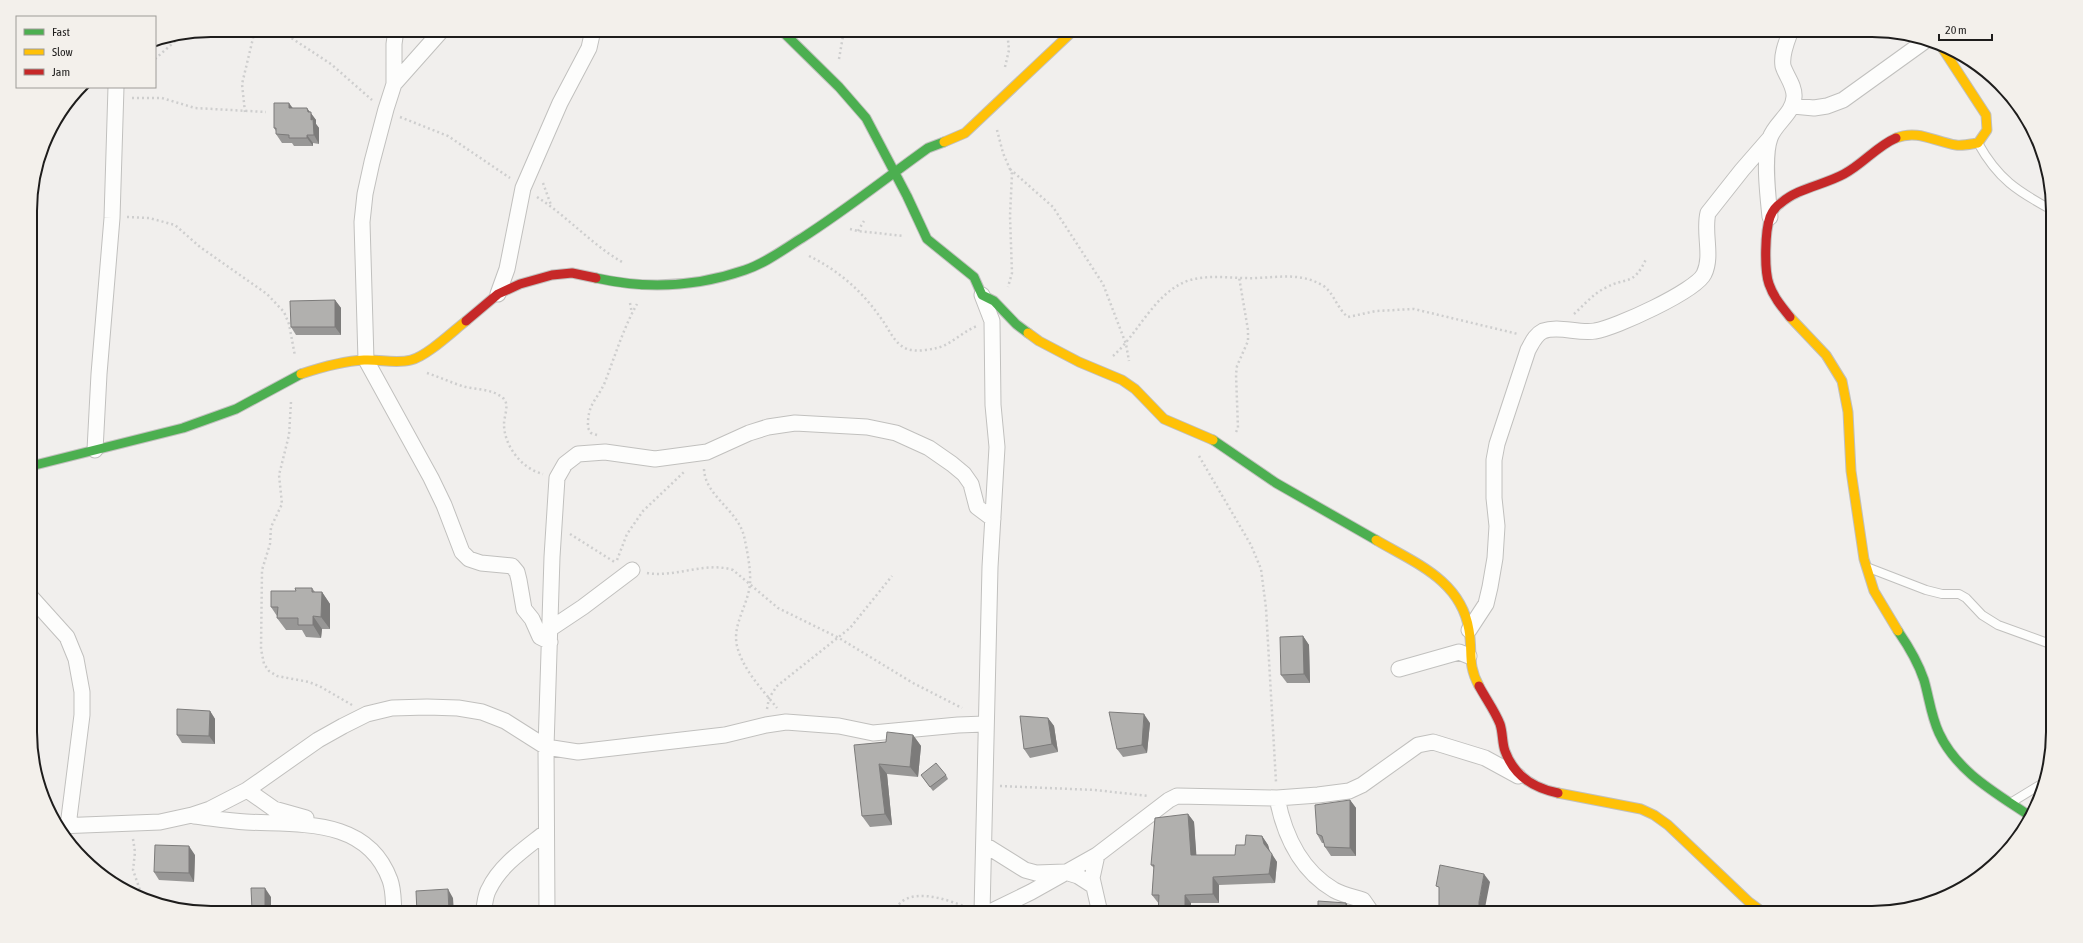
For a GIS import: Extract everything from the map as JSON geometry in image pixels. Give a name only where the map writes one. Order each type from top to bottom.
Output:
[{"type":"street","points":[[395,37],[394,84],[386,109],[365,194],[362,222],[366,360],[380,388],[431,478],[462,552],[469,559],[481,563],[512,566],[517,572],[524,609],[532,619],[540,637],[550,635],[583,607],[632,570]]},
{"type":"street","points":[[394,84],[436,37]]},
{"type":"street","points":[[498,294],[513,244],[523,188],[560,103],[589,48],[591,37]]},
{"type":"street","points":[[788,37],[839,87],[866,118],[927,239],[974,277],[988,298],[1016,324],[1040,341],[1122,380],[1135,389],[1164,419],[1197,431],[1226,448],[1276,483],[1372,537],[1440,578],[1451,589],[1463,609],[1469,630],[1469,656],[1474,675],[1500,725],[1505,751],[1523,779]]},
{"type":"street","points":[[37,464],[183,428],[236,409],[298,375],[335,363],[366,360],[403,362],[412,360],[434,346],[498,294],[520,284],[552,275],[572,273],[623,284],[648,285],[691,283],[724,277],[769,259],[828,222],[895,174],[928,148],[965,133],[983,117],[994,103],[1066,37]]},
{"type":"street","points":[[1469,630],[1486,604],[1495,558],[1497,526],[1493,472],[1497,444],[1528,350],[1535,337],[1543,331],[1559,329],[1594,331],[1611,326],[1657,306],[1696,284],[1705,272],[1707,257],[1706,222],[1708,213],[1769,139],[1774,128],[1793,106],[1794,95],[1783,66],[1783,55],[1789,37]]},
{"type":"street","points":[[1793,106],[1814,108],[1827,106],[1843,100],[1920,44]]},
{"type":"street","points":[[1770,217],[1784,200],[1800,191],[1844,175],[1890,140],[1905,135],[1915,134],[1948,145],[1965,147],[1978,143],[1987,130],[1986,115],[1946,53]]},
{"type":"street","points":[[95,450],[99,374],[112,218],[116,93]]},
{"type":"street","points":[[1769,139],[1767,180],[1770,217],[1766,264],[1768,283],[1776,300],[1815,341],[1830,360],[1842,380],[1846,400],[1850,467],[1865,566],[1887,614],[1917,661],[1925,680],[1940,734],[1956,759],[1974,779],[2026,813]]},
{"type":"street","points":[[977,906],[985,845],[985,723],[997,447],[993,405],[992,321],[988,298]]},
{"type":"street","points":[[547,906],[546,748],[554,524],[557,478],[565,464],[578,454],[605,452],[655,458],[691,455],[707,452],[748,433],[768,427],[795,423],[867,427],[896,433],[928,448],[964,474],[970,484],[977,507],[993,519]]},
{"type":"street","points":[[37,604],[67,637],[76,659],[82,692],[82,715],[63,824]]},
{"type":"street","points":[[1399,669],[1459,652],[1469,656]]},
{"type":"street","points":[[64,826],[160,822],[192,815],[210,809],[246,790],[318,740],[367,714],[392,708],[458,708],[476,711],[505,721],[546,748],[578,752],[725,735],[766,724],[786,722],[838,726],[873,734],[985,723]]},
{"type":"street","points":[[1002,906],[1031,892],[1097,854],[1169,800],[1177,796],[1277,798],[1349,791],[1362,785],[1418,745],[1434,742],[1485,758],[1532,785],[1544,790],[1641,809],[1654,815],[1668,825],[1754,906]]},
{"type":"street","points":[[246,790],[274,809],[307,818],[347,833],[364,844],[378,858],[391,881],[394,893],[394,906]]},
{"type":"street","points":[[1277,798],[1282,823],[1297,854],[1323,882],[1343,894],[1364,900],[1368,906]]},
{"type":"street","points":[[192,815],[246,822],[288,823],[330,827]]},
{"type":"street","points":[[485,906],[488,890],[496,876],[522,851],[546,832]]},
{"type":"street","points":[[985,845],[1025,870],[1036,873],[1065,872],[1078,876],[1092,885]]},
{"type":"street","points":[[1097,854],[1093,870],[1092,885],[1098,906]]},
{"type":"lane","points":[[1978,143],[1990,164],[2003,179],[2026,196],[2046,207]]},
{"type":"lane","points":[[1865,566],[1926,590],[1942,594],[1959,594],[1966,598],[1982,615],[1998,625],[2046,643]]},
{"type":"lane","points":[[2011,803],[2037,786]]},
{"type":"path","points":[[245,112],[242,84],[254,37]]},
{"type":"path","points":[[290,37],[331,64],[366,97],[414,125],[448,136],[551,206],[590,241],[627,265]]},
{"type":"path","points":[[1004,70],[1009,50],[1008,37]]},
{"type":"path","points":[[156,58],[176,40]]},
{"type":"path","points":[[116,93],[162,98],[195,108],[266,112]]},
{"type":"path","points":[[988,298],[1009,286],[1012,280],[1010,216],[1012,180],[1010,168],[1002,153],[994,103]]},
{"type":"path","points":[[1010,168],[1046,199],[1060,217],[1103,284],[1126,344],[1135,389]]},
{"type":"path","points":[[112,218],[149,218],[167,221],[175,225],[200,247],[277,302],[289,324],[298,375],[290,405],[289,435],[280,475],[282,504],[271,527],[270,544],[262,570],[261,649],[264,664],[269,671],[277,676],[309,682],[321,687],[367,714]]},
{"type":"path","points":[[828,222],[858,231],[908,236]]},
{"type":"path","points":[[786,249],[805,255],[824,264],[845,278],[880,317],[891,335],[899,344],[908,349],[919,351],[947,345],[973,328],[992,321]]},
{"type":"path","points":[[1559,329],[1600,291],[1637,275],[1646,259]]},
{"type":"path","points":[[1098,369],[1126,344],[1158,304],[1180,285],[1191,280],[1222,277],[1255,278],[1289,275],[1313,281],[1323,286],[1330,293],[1338,307],[1348,317],[1376,311],[1414,309],[1535,337]]},
{"type":"path","points":[[1207,469],[1225,453],[1226,448],[1238,428],[1236,374],[1248,341],[1248,330],[1239,277]]},
{"type":"path","points":[[605,452],[605,439],[588,431],[589,412],[592,403],[603,385],[610,364],[627,325],[648,285]]},
{"type":"path","points":[[403,362],[463,386],[488,391],[503,398],[507,406],[504,425],[506,437],[512,449],[521,462],[538,473],[557,478]]},
{"type":"path","points":[[1196,451],[1251,545],[1261,568],[1266,608],[1277,798]]},
{"type":"path","points":[[707,452],[704,467],[707,484],[732,514],[742,529],[750,583],[737,628],[736,643],[742,660],[752,677],[786,722]]},
{"type":"path","points":[[616,563],[627,534],[650,504],[684,473],[691,455]]},
{"type":"path","points":[[554,524],[616,563],[632,570],[652,574],[724,567],[733,570],[778,608],[839,638],[913,683],[956,704],[985,723]]},
{"type":"path","points":[[769,698],[785,678],[839,638],[861,616],[892,576]]},
{"type":"path","points":[[984,785],[1122,792],[1169,800]]},
{"type":"path","points":[[124,823],[134,841],[133,870],[140,891]]},
{"type":"path","points":[[897,906],[904,900],[914,896],[950,901],[963,906]]},
{"type":"building","points":[[274,103],[289,103],[289,108],[307,108],[308,112],[311,112],[311,120],[313,119],[314,135],[307,135],[307,138],[289,138],[289,135],[276,134],[276,128],[274,128]]},
{"type":"building","points":[[335,300],[335,327],[291,327],[290,301]]},
{"type":"building","points":[[295,588],[312,588],[312,592],[322,592],[321,617],[313,616],[313,625],[298,625],[298,618],[277,618],[278,607],[271,607],[271,591],[296,591]]},
{"type":"building","points":[[1303,636],[1304,674],[1281,675],[1280,637]]},
{"type":"building","points":[[177,709],[210,711],[209,736],[177,735]]},
{"type":"building","points":[[1109,712],[1144,714],[1142,745],[1117,749]]},
{"type":"building","points":[[1020,716],[1048,718],[1052,744],[1024,749]]},
{"type":"building","points":[[887,732],[913,735],[910,767],[879,764],[885,814],[862,816],[854,745],[886,742]]},
{"type":"building","points":[[936,763],[946,775],[930,787],[921,775]]},
{"type":"building","points":[[1350,800],[1350,848],[1325,847],[1322,836],[1317,834],[1315,805]]},
{"type":"building","points":[[1188,814],[1191,855],[1235,855],[1236,845],[1245,845],[1246,835],[1262,836],[1264,844],[1272,854],[1269,874],[1213,877],[1213,894],[1185,895],[1185,906],[1158,906],[1159,895],[1152,895],[1154,865],[1151,865],[1155,818]]},
{"type":"building","points":[[155,845],[189,846],[189,873],[154,872]]},
{"type":"building","points":[[1440,865],[1484,874],[1479,906],[1439,906],[1439,887],[1436,886]]},
{"type":"building","points":[[251,888],[265,888],[265,906],[252,906]]},
{"type":"building","points":[[448,889],[449,906],[417,906],[416,891]]},
{"type":"building","points":[[1318,901],[1346,903],[1346,906],[1318,906]]},
{"type":"traffic: fast","points":[[788,37],[839,87],[866,118],[907,196],[927,239],[974,277],[982,295],[994,301],[1016,324],[1028,333]]},
{"type":"traffic: fast","points":[[596,278],[633,284],[652,285],[689,283],[727,276],[753,267],[775,256],[818,227],[928,148],[944,142]]},
{"type":"traffic: fast","points":[[37,464],[183,428],[236,409],[301,374]]},
{"type":"traffic: fast","points":[[1213,440],[1276,483],[1376,540]]},
{"type":"traffic: fast","points":[[1898,631],[1919,667],[1924,680],[1936,727],[1947,747],[1956,759],[1978,780],[2026,813]]},
{"type":"traffic: slow","points":[[944,142],[965,133],[1067,37]]},
{"type":"traffic: slow","points":[[1896,138],[1919,135],[1956,145],[1964,145],[1978,143],[1987,130],[1986,115],[1946,53]]},
{"type":"traffic: slow","points":[[1790,317],[1826,355],[1842,381],[1848,412],[1851,471],[1864,559],[1874,591],[1898,631]]},
{"type":"traffic: slow","points":[[301,374],[348,362],[370,360],[399,362],[411,360],[432,349],[466,321]]},
{"type":"traffic: slow","points":[[1028,333],[1039,341],[1079,362],[1122,380],[1135,389],[1164,419],[1213,440]]},
{"type":"traffic: slow","points":[[1376,540],[1420,565],[1434,575],[1457,598],[1464,613],[1469,630],[1473,671],[1479,686]]},
{"type":"traffic: slow","points":[[1558,793],[1641,809],[1654,815],[1668,825],[1754,906]]},
{"type":"traffic: jam","points":[[1790,317],[1775,297],[1767,278],[1766,241],[1768,223],[1774,209],[1795,194],[1836,178],[1851,170],[1889,141],[1896,138]]},
{"type":"traffic: jam","points":[[466,321],[498,294],[520,284],[552,275],[572,273],[596,278]]},
{"type":"traffic: jam","points":[[1479,686],[1498,719],[1501,727],[1505,751],[1509,760],[1519,774],[1540,788],[1558,793]]}]
